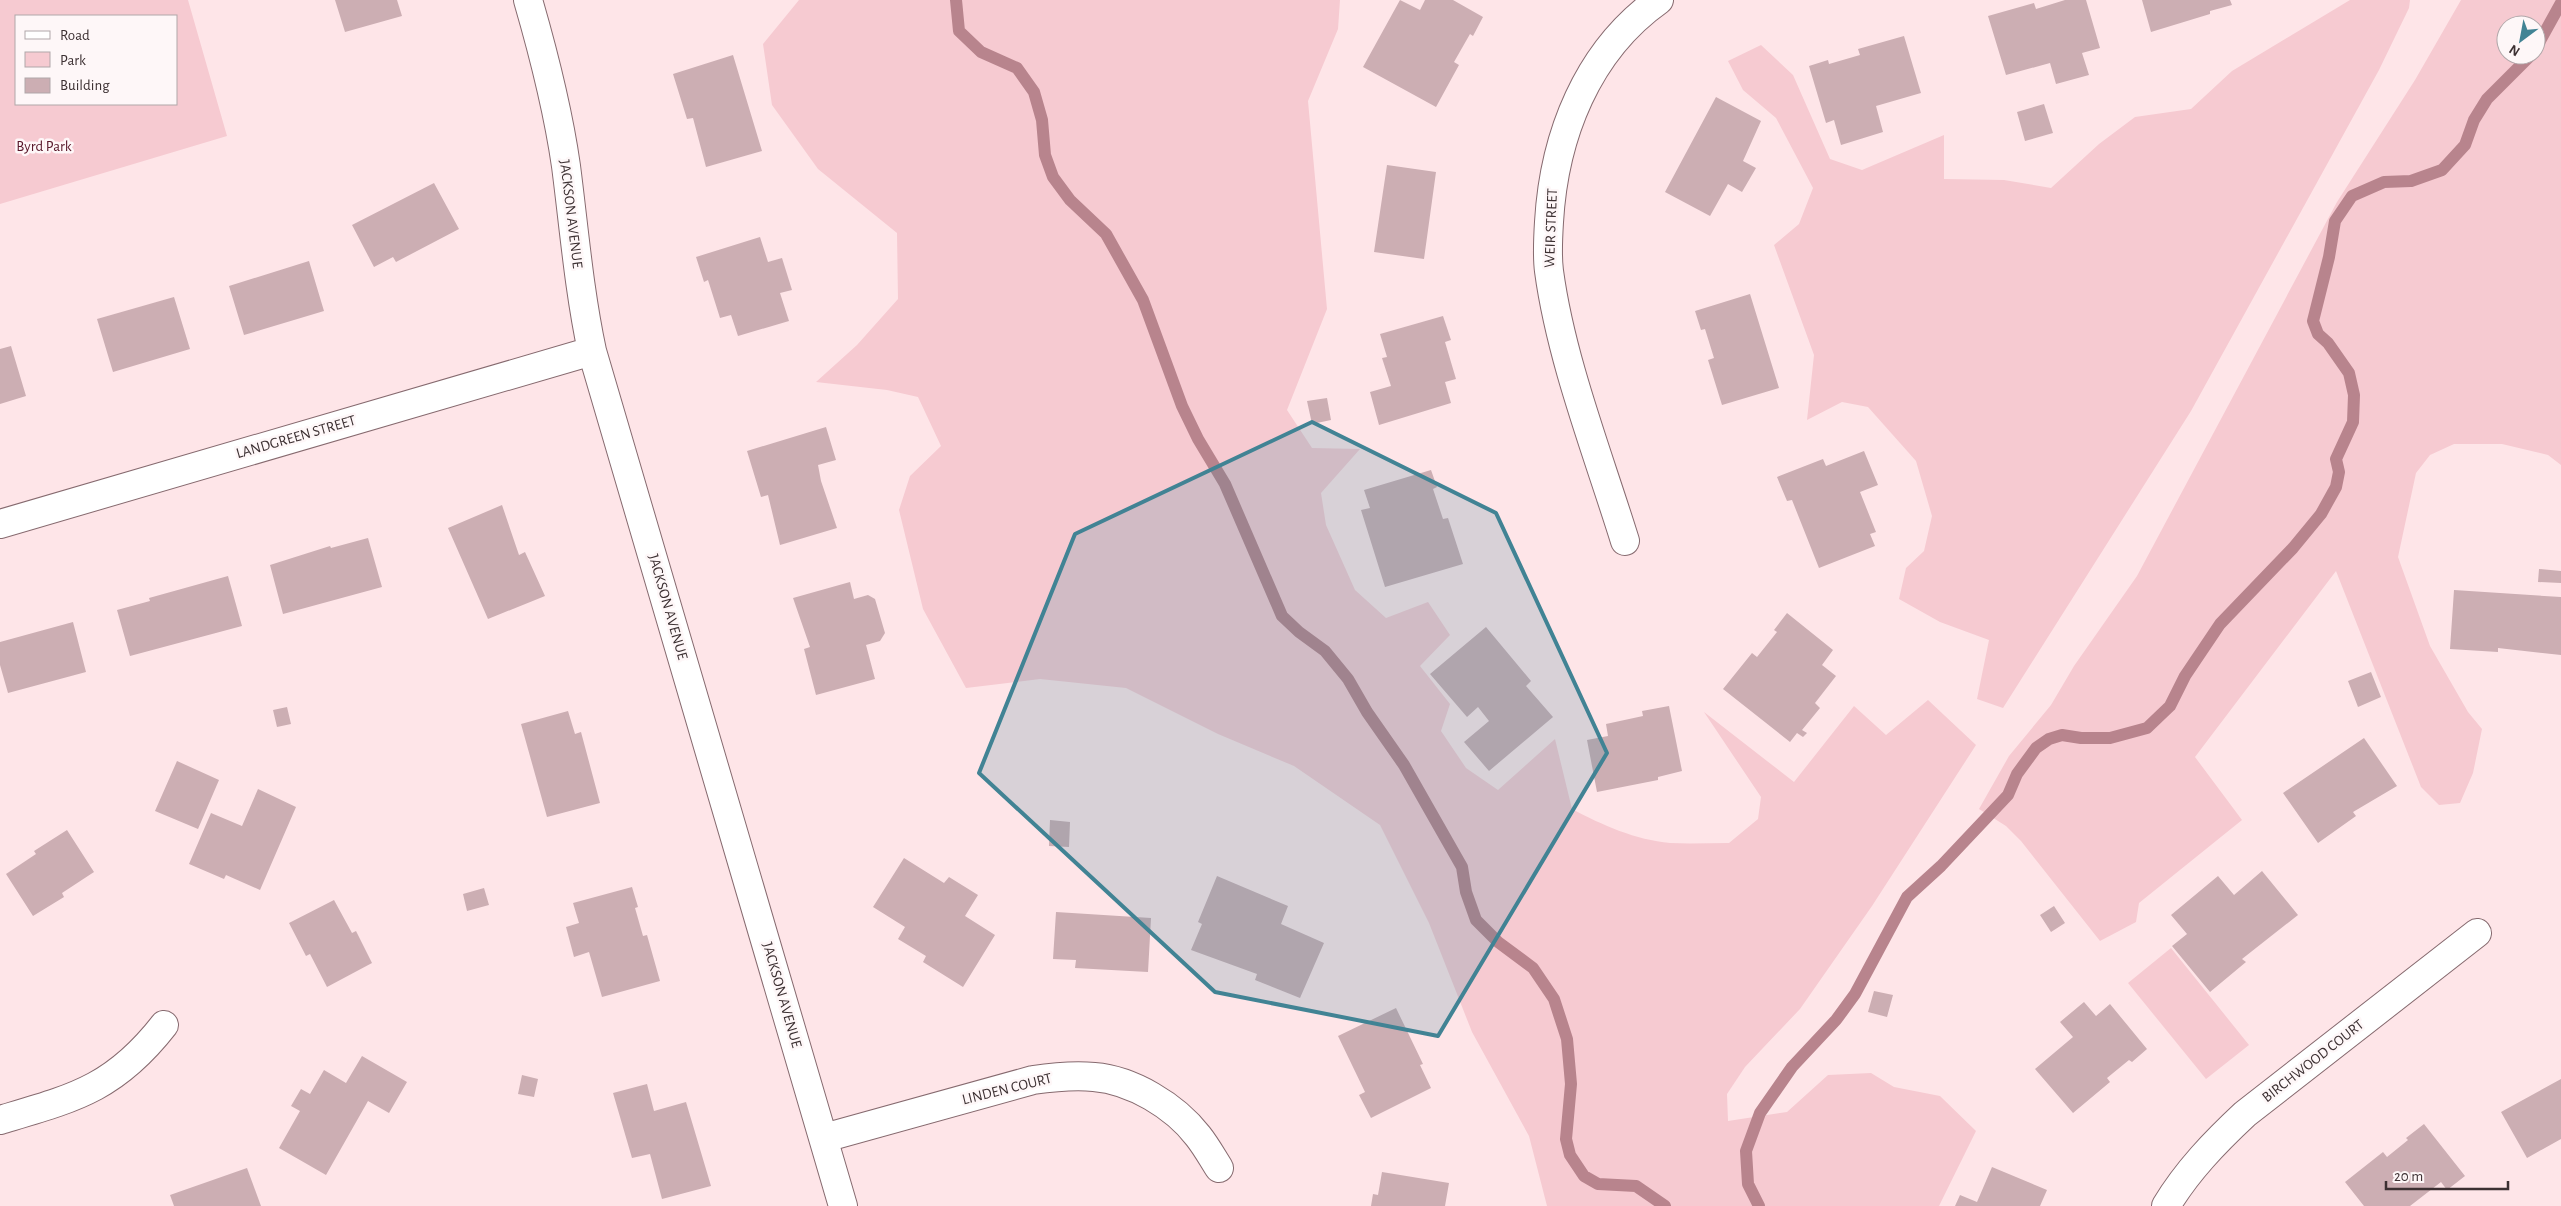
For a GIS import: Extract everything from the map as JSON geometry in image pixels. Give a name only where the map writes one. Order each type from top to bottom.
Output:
[{"type":"street","name":"JACKSON AVENUE","points":[[528,0],[546,62],[557,113],[584,312],[592,351],[843,1206]]},
{"type":"street","name":"WEIR STREET","points":[[1625,541],[1561,331],[1549,270],[1550,195],[1559,148],[1577,99],[1588,78],[1621,33],[1659,0]]},
{"type":"street","name":"LANDGREEN STREET","points":[[0,524],[592,351]]},
{"type":"street","name":"BIRCHWOOD COURT","points":[[2166,1206],[2214,1142],[2245,1114],[2477,933]]},
{"type":"street","points":[[0,1120],[75,1097],[114,1076],[148,1046],[164,1025]]},
{"type":"street","name":"LINDEN COURT","points":[[824,1138],[1033,1080],[1065,1076],[1096,1077],[1134,1088],[1169,1107],[1197,1135],[1219,1168]]},
{"type":"highlighted area","points":[[1312,422],[1496,513],[1607,753],[1438,1036],[1215,992],[979,773],[1075,534]]},
{"type":"green space","name":"Byrd Park","points":[[0,0],[188,0],[227,136],[0,204]]},
{"type":"green space","points":[[799,0],[1340,0],[1338,29],[1308,101],[1327,309],[1287,410],[1312,448],[1360,449],[1321,493],[1326,525],[1355,590],[1386,618],[1428,602],[1450,635],[1420,666],[1450,704],[1441,731],[1466,768],[1498,790],[1555,739],[1572,809],[1607,826],[1645,839],[1670,843],[1729,843],[1758,819],[1761,797],[1704,712],[1794,782],[1854,706],[1886,735],[1928,700],[1976,745],[1872,906],[1800,1009],[1745,1067],[1727,1094],[1728,1121],[1787,1112],[1828,1075],[1871,1073],[1894,1087],[1940,1096],[1976,1131],[1939,1206],[1547,1206],[1529,1136],[1472,1032],[1429,923],[1380,825],[1294,766],[1218,734],[1126,688],[1040,679],[966,688],[923,609],[899,510],[910,476],[941,446],[918,397],[887,390],[816,382],[857,345],[898,299],[897,233],[818,169],[772,105],[763,44]]},
{"type":"green space","points":[[2350,0],[2410,0],[2409,8],[2379,70],[2191,411],[2003,708],[1977,699],[1989,640],[1940,622],[1899,599],[1906,568],[1924,551],[1932,516],[1916,461],[1868,407],[1842,402],[1807,420],[1814,355],[1774,245],[1799,224],[1813,188],[1776,118],[1743,90],[1728,61],[1761,45],[1793,75],[1830,159],[1862,170],[1944,135],[1944,179],[2004,180],[2051,188],[2099,144],[2135,117],[2191,109],[2232,71]]},
{"type":"green space","points":[[2461,0],[2561,0],[2561,465],[2548,455],[2502,444],[2454,444],[2430,455],[2416,473],[2398,557],[2430,646],[2468,712],[2482,729],[2473,773],[2460,803],[2439,805],[2421,787],[2336,571],[2195,757],[2242,820],[2139,903],[2136,922],[2100,941],[2021,841],[2006,826],[1979,809],[2009,756],[2051,705],[2074,666],[2137,576],[2337,202],[2415,80]]},
{"type":"green space","points":[[2171,948],[2249,1045],[2206,1079],[2128,983]]},
{"type":"building","points":[[335,0],[397,0],[402,16],[345,32]]},
{"type":"building","points":[[1400,0],[1420,10],[1425,0],[1453,0],[1483,17],[1473,36],[1470,34],[1454,62],[1459,65],[1436,107],[1363,67]]},
{"type":"building","points":[[2065,0],[2086,0],[2100,48],[2082,53],[2089,75],[2056,84],[2050,63],[2006,75],[1988,16],[2034,3],[2036,9]]},
{"type":"building","points":[[2142,0],[2230,0],[2232,5],[2210,11],[2210,14],[2151,32]]},
{"type":"building","points":[[1904,36],[1921,93],[1876,106],[1883,132],[1841,145],[1834,120],[1826,123],[1809,66],[1828,60],[1829,64],[1860,55],[1858,49]]},
{"type":"building","points":[[733,55],[762,151],[706,167],[693,118],[687,119],[673,74]]},
{"type":"building","points":[[1716,97],[1761,121],[1743,161],[1756,168],[1742,192],[1728,184],[1710,216],[1665,192]]},
{"type":"building","points":[[2044,104],[2053,133],[2025,141],[2017,112]]},
{"type":"building","points":[[1387,165],[1436,172],[1424,259],[1374,252]]},
{"type":"building","points":[[434,183],[459,229],[396,262],[393,257],[374,267],[352,225]]},
{"type":"building","points":[[760,237],[768,262],[782,258],[792,290],[780,293],[789,321],[738,336],[731,315],[720,318],[708,280],[704,282],[696,257]]},
{"type":"building","points":[[309,261],[324,311],[244,335],[229,286]]},
{"type":"building","points":[[1750,294],[1779,388],[1722,405],[1708,360],[1714,358],[1705,329],[1701,330],[1695,311]]},
{"type":"building","points":[[174,297],[190,349],[113,372],[97,319]]},
{"type":"building","points":[[1443,316],[1451,340],[1445,342],[1456,379],[1445,382],[1451,403],[1379,425],[1370,392],[1391,386],[1382,358],[1387,357],[1380,334]]},
{"type":"building","points":[[11,346],[26,396],[0,404],[0,349]]},
{"type":"building","points":[[1327,398],[1331,420],[1312,424],[1307,401]]},
{"type":"building","points":[[826,427],[836,460],[818,465],[821,481],[837,528],[780,545],[768,495],[761,497],[747,451]]},
{"type":"building","points":[[1864,451],[1878,485],[1860,492],[1876,532],[1870,534],[1875,546],[1819,568],[1792,500],[1787,501],[1777,477],[1823,459],[1826,466]]},
{"type":"building","points":[[1431,470],[1437,487],[1433,489],[1443,519],[1448,518],[1463,564],[1385,587],[1361,510],[1370,508],[1364,490]]},
{"type":"building","points":[[502,505],[519,555],[525,552],[545,596],[488,619],[448,528]]},
{"type":"building","points":[[368,538],[382,587],[283,614],[270,565],[330,546],[331,548]]},
{"type":"building","points":[[2539,569],[2561,571],[2561,583],[2538,582]]},
{"type":"building","points":[[228,576],[242,626],[130,656],[117,610],[150,601],[149,598]]},
{"type":"building","points":[[850,582],[854,599],[868,595],[875,599],[885,633],[880,641],[866,645],[875,679],[816,695],[804,649],[810,647],[793,598]]},
{"type":"building","points":[[2454,590],[2561,597],[2561,655],[2498,648],[2498,652],[2450,649]]},
{"type":"building","points":[[1787,613],[1833,650],[1822,665],[1836,676],[1815,703],[1820,708],[1802,730],[1807,733],[1803,737],[1797,733],[1790,742],[1723,689],[1752,653],[1757,657],[1777,632],[1774,630]]},
{"type":"building","points":[[73,622],[86,672],[8,693],[0,665],[0,642]]},
{"type":"building","points":[[1486,627],[1531,681],[1526,686],[1553,717],[1489,771],[1464,742],[1489,721],[1478,707],[1467,717],[1430,674]]},
{"type":"building","points":[[2371,672],[2381,697],[2358,707],[2348,681]]},
{"type":"building","points":[[1669,706],[1682,771],[1658,777],[1658,780],[1597,792],[1587,740],[1608,736],[1606,724],[1643,716],[1642,711]]},
{"type":"building","points":[[287,707],[291,724],[277,727],[273,710]]},
{"type":"building","points":[[568,711],[575,734],[581,732],[600,803],[547,817],[521,724]]},
{"type":"building","points":[[2364,738],[2397,786],[2353,812],[2356,816],[2318,843],[2283,793]]},
{"type":"building","points":[[177,761],[219,780],[198,829],[155,811]]},
{"type":"building","points":[[258,789],[296,807],[260,890],[226,875],[224,879],[189,864],[211,813],[242,826]]},
{"type":"building","points":[[1050,820],[1070,822],[1069,847],[1049,846]]},
{"type":"building","points":[[67,830],[94,872],[62,893],[64,897],[33,916],[6,874],[36,854],[34,851]]},
{"type":"building","points":[[904,858],[944,883],[949,877],[978,895],[965,916],[995,935],[963,987],[923,962],[926,956],[898,939],[905,927],[873,907]]},
{"type":"building","points":[[2262,871],[2298,915],[2242,959],[2246,962],[2210,992],[2172,946],[2187,934],[2171,915],[2218,876],[2234,895]]},
{"type":"building","points":[[1217,876],[1288,906],[1281,924],[1324,943],[1300,998],[1255,980],[1257,974],[1191,950],[1202,924],[1198,922]]},
{"type":"building","points":[[632,887],[638,907],[635,908],[643,936],[647,935],[660,981],[602,997],[589,952],[574,957],[566,927],[579,923],[573,903]]},
{"type":"building","points":[[484,888],[489,905],[467,911],[463,894]]},
{"type":"building","points":[[334,900],[352,933],[356,931],[372,963],[327,987],[310,954],[306,956],[289,923]]},
{"type":"building","points":[[2054,906],[2065,923],[2051,932],[2040,915]]},
{"type":"building","points":[[1056,912],[1151,918],[1148,972],[1075,968],[1076,960],[1053,959]]},
{"type":"building","points":[[1874,991],[1893,995],[1887,1017],[1868,1012]]},
{"type":"building","points":[[2084,1002],[2096,1016],[2110,1004],[2147,1049],[2132,1062],[2129,1060],[2107,1078],[2110,1082],[2073,1113],[2035,1069],[2073,1037],[2060,1022]]},
{"type":"building","points":[[1396,1008],[1423,1064],[1420,1065],[1431,1088],[1371,1118],[1359,1095],[1365,1092],[1338,1036]]},
{"type":"building","points":[[362,1056],[407,1082],[389,1113],[368,1101],[326,1175],[279,1148],[300,1111],[291,1106],[301,1089],[310,1094],[324,1070],[346,1083]]},
{"type":"building","points":[[522,1075],[538,1079],[534,1097],[518,1094]]},
{"type":"building","points":[[2561,1079],[2561,1139],[2527,1158],[2501,1112]]},
{"type":"building","points":[[647,1084],[654,1111],[686,1102],[711,1186],[662,1199],[650,1154],[632,1158],[613,1093]]},
{"type":"building","points":[[2424,1124],[2465,1176],[2447,1190],[2441,1182],[2410,1206],[2364,1206],[2345,1182],[2383,1152],[2387,1157],[2408,1140],[2406,1138]]},
{"type":"building","points":[[1992,1167],[2047,1190],[2040,1206],[1955,1206],[1960,1195],[1977,1202]]},
{"type":"building","points":[[247,1168],[261,1206],[174,1206],[170,1195]]},
{"type":"building","points":[[1382,1172],[1449,1183],[1445,1206],[1371,1206],[1373,1194],[1378,1195]]},
{"type":"waterway","points":[[956,0],[959,31],[981,52],[1017,68],[1034,92],[1042,120],[1045,155],[1053,177],[1070,200],[1106,234],[1143,300],[1182,406],[1198,439],[1225,484],[1282,616],[1299,632],[1325,651],[1348,679],[1367,712],[1404,765],[1462,867],[1466,892],[1476,920],[1498,942],[1533,968],[1554,999],[1567,1039],[1571,1084],[1566,1139],[1570,1155],[1584,1176],[1598,1184],[1636,1186],[1665,1206]]},
{"type":"waterway","points":[[2546,30],[2561,3]]},
{"type":"waterway","points":[[1759,1206],[1748,1184],[1746,1151],[1760,1113],[1792,1067],[1836,1020],[1855,994],[1907,897],[1941,866],[2008,795],[2017,774],[2036,748],[2049,739],[2062,735],[2081,738],[2110,738],[2147,728],[2170,706],[2185,676],[2220,624],[2293,548],[2321,514],[2336,487],[2339,472],[2336,459],[2353,422],[2354,395],[2349,373],[2328,343],[2318,334],[2313,321],[2329,257],[2335,221],[2352,196],[2384,182],[2411,181],[2442,170],[2465,145],[2474,120],[2487,99],[2521,65]]}]
